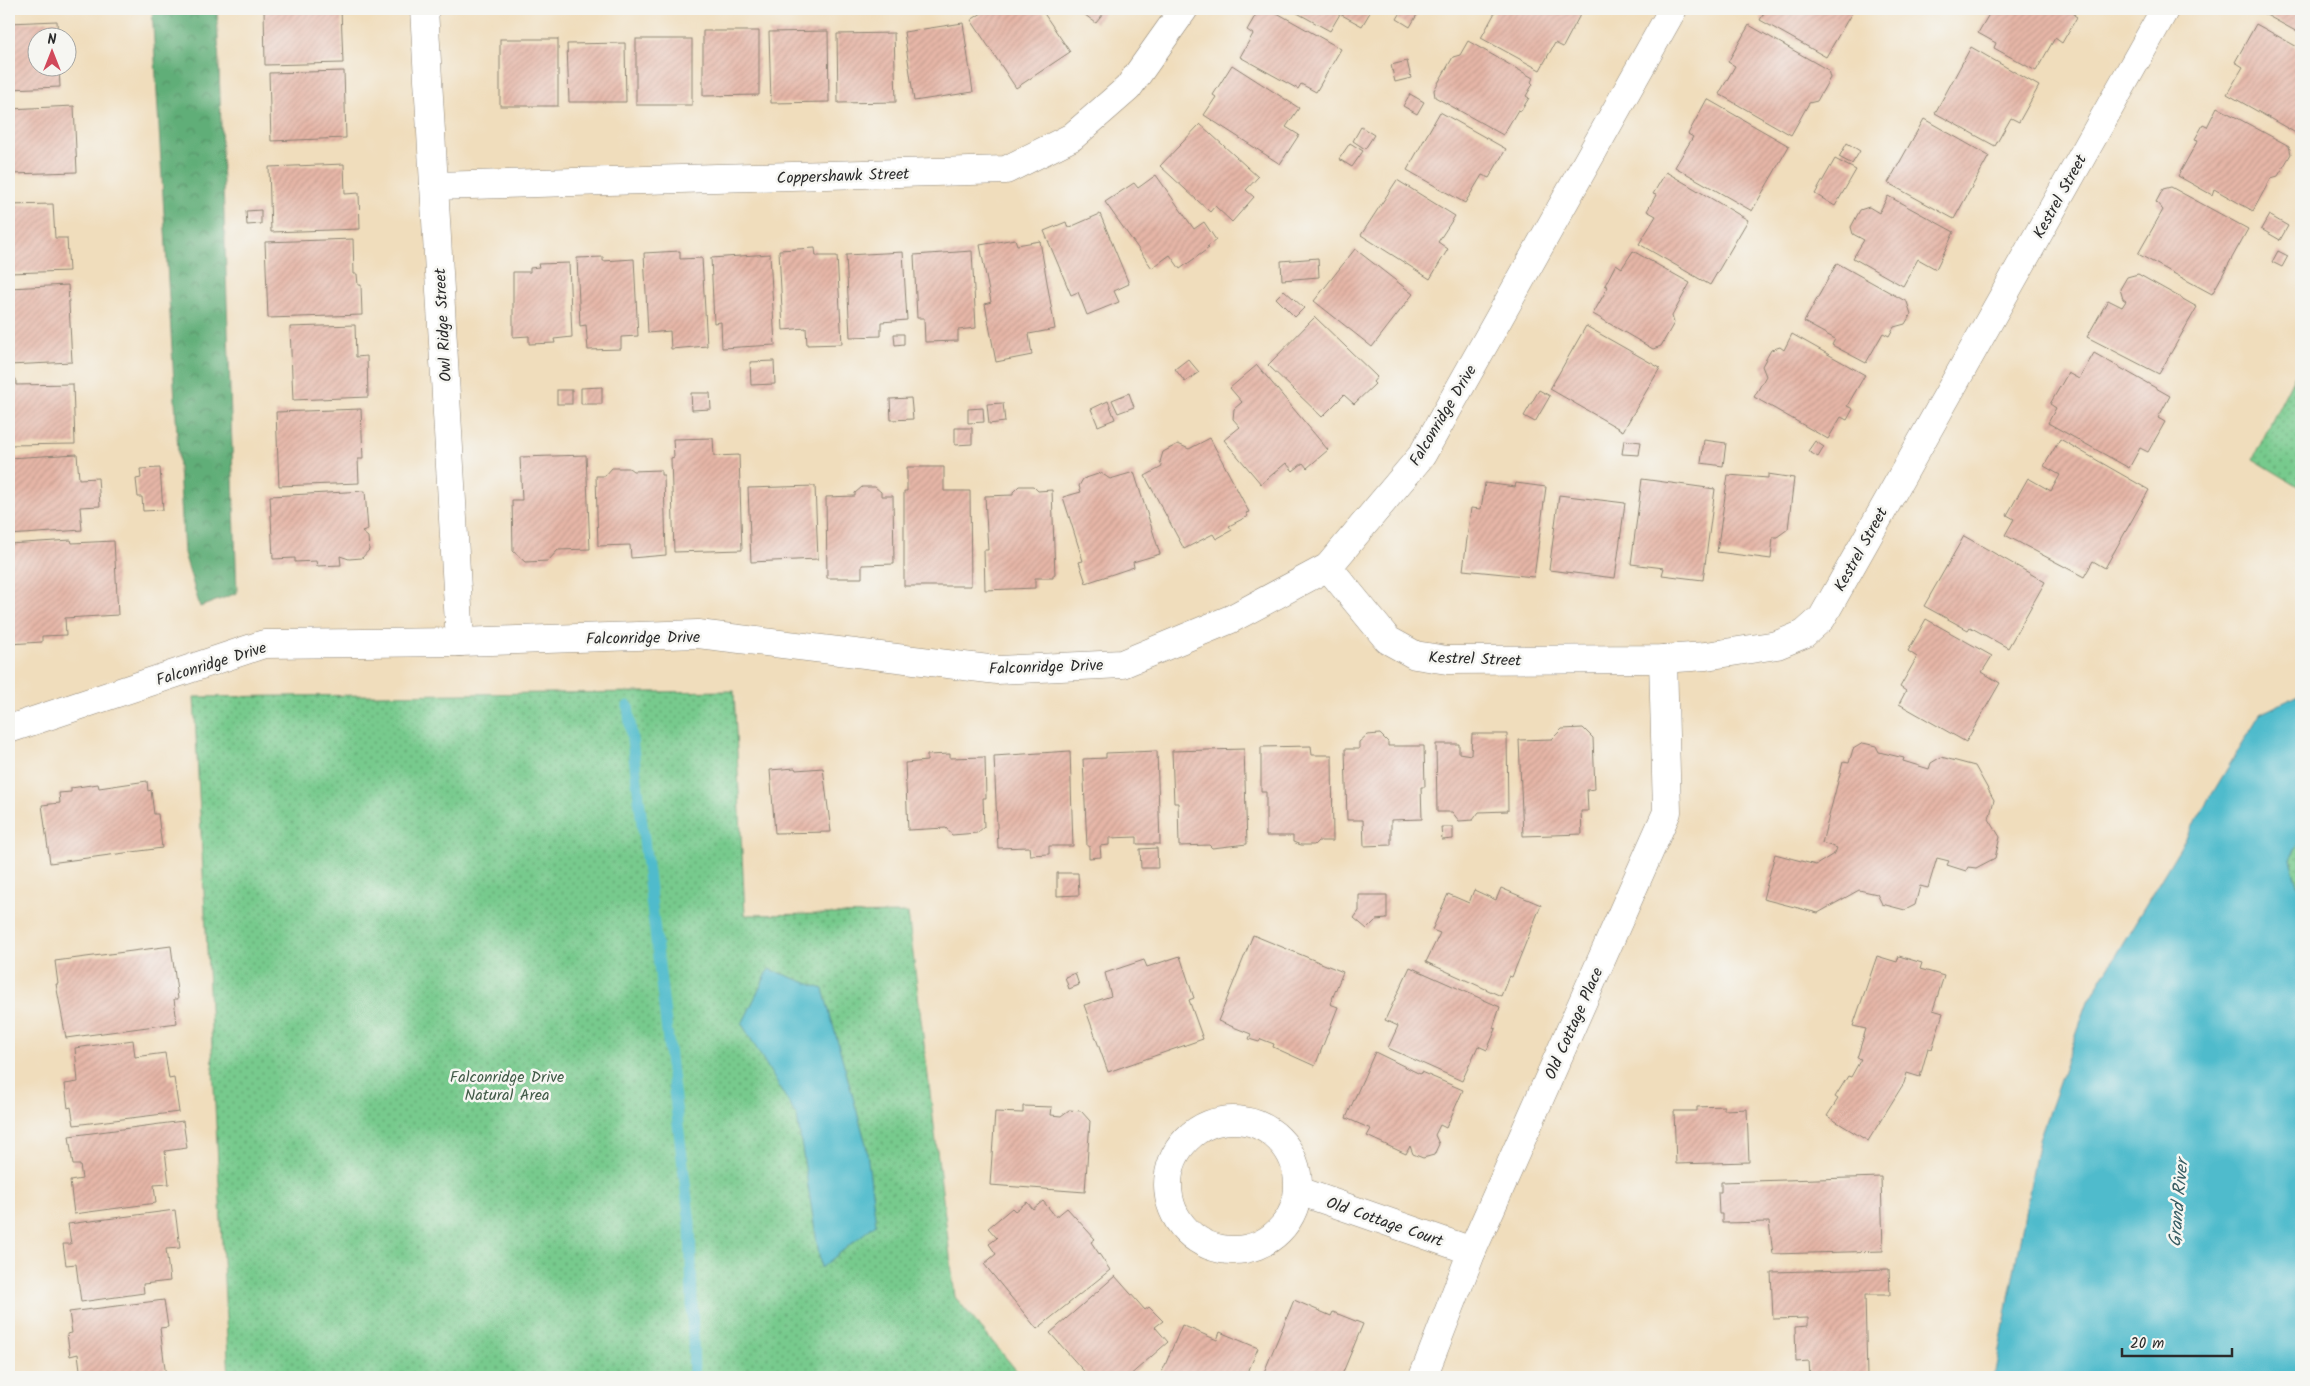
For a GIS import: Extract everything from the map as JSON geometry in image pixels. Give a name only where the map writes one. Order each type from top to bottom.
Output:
[{"type":"street","name":"Owl Ridge Street","points":[[424,9],[460,642]]},
{"type":"street","name":"Coppershawk Street","points":[[434,186],[1006,170],[1072,137],[1128,88],[1184,9]]},
{"type":"street","name":"Falconridge Drive","points":[[9,729],[264,644],[460,642],[698,634],[997,670],[1122,664],[1232,619],[1328,567],[1422,455],[1674,9]]},
{"type":"street","name":"Kestrel Street","points":[[1328,567],[1388,640],[1415,655],[1447,660],[1663,659],[1706,656],[1777,645],[1804,634],[1822,618],[2164,9]]},
{"type":"street","name":"Old Cottage Place","points":[[1424,1377],[1472,1251],[1667,812],[1663,659]]},
{"type":"street","points":[[1236,1119],[1259,1124],[1278,1136],[1287,1147],[1297,1168],[1299,1191],[1292,1215],[1278,1233],[1259,1246],[1231,1251],[1208,1246],[1190,1235],[1175,1218],[1169,1204],[1167,1181],[1170,1163],[1181,1143],[1192,1133],[1212,1122],[1236,1119]]},
{"type":"street","name":"Old Cottage Court","points":[[1299,1191],[1472,1251]]},
{"type":"green space","points":[[152,9],[217,9],[237,593],[200,607],[184,553]]},
{"type":"green space","points":[[2301,363],[2301,488],[2253,459]]},
{"type":"green space","name":"Falconridge Drive Natural Area","points":[[734,691],[745,915],[908,913],[955,1297],[1022,1377],[229,1377],[194,697]]},
{"type":"green space","points":[[2301,840],[2301,888],[2298,888],[2290,859]]},
{"type":"water","name":"Grand River","points":[[2301,694],[2301,840],[2290,859],[2298,888],[2301,888],[2301,1377],[1994,1377],[2039,1139],[2088,1001],[2260,714]]},
{"type":"water","points":[[769,969],[823,989],[866,1144],[876,1224],[821,1268],[797,1117],[742,1024]]},
{"type":"building","points":[[264,9],[341,9],[343,63],[265,65]]},
{"type":"building","points":[[988,9],[1041,9],[1070,52],[1016,88],[971,20]]},
{"type":"building","points":[[1077,9],[1107,9],[1096,23]]},
{"type":"building","points":[[1259,9],[1270,9],[1341,49],[1316,92],[1301,84],[1298,89],[1240,57],[1253,34],[1247,30]]},
{"type":"building","points":[[1290,9],[1372,9],[1362,26],[1340,14],[1330,31]]},
{"type":"building","points":[[1403,9],[1410,9],[1418,13],[1410,27],[1397,19]]},
{"type":"building","points":[[1497,9],[1569,9],[1580,15],[1563,47],[1555,43],[1540,70],[1481,38]]},
{"type":"building","points":[[1766,9],[1854,9],[1826,57],[1760,20]]},
{"type":"building","points":[[1992,9],[2071,9],[2076,11],[2074,15],[2077,17],[2062,43],[2055,38],[2036,71],[1994,48],[1996,43],[1978,33]]},
{"type":"building","points":[[2260,9],[2301,9],[2301,34],[2259,11]]},
{"type":"building","points":[[57,21],[57,28],[28,28],[28,78],[60,78],[60,87],[9,89],[9,23]]},
{"type":"building","points":[[963,23],[973,92],[914,101],[904,32]]},
{"type":"building","points":[[2256,24],[2301,49],[2301,136],[2227,94],[2243,67],[2235,62]]},
{"type":"building","points":[[1749,25],[1828,70],[1830,78],[1817,101],[1809,103],[1791,135],[1719,94],[1735,66],[1728,62]]},
{"type":"building","points":[[703,31],[759,31],[759,95],[703,96]]},
{"type":"building","points":[[828,31],[829,102],[771,103],[769,32]]},
{"type":"building","points":[[894,33],[896,102],[838,103],[837,34]]},
{"type":"building","points":[[500,39],[558,39],[558,106],[500,106]]},
{"type":"building","points":[[636,39],[692,39],[692,105],[636,105]]},
{"type":"building","points":[[1468,41],[1533,78],[1531,82],[1533,84],[1526,96],[1529,98],[1521,111],[1518,110],[1503,135],[1435,97],[1434,90],[1453,57],[1460,55]]},
{"type":"building","points":[[625,43],[626,102],[569,102],[567,44]]},
{"type":"building","points":[[1971,47],[2039,86],[2019,122],[2011,118],[1995,146],[1935,113]]},
{"type":"building","points":[[1407,61],[1411,78],[1395,82],[1391,65]]},
{"type":"building","points":[[1232,65],[1299,108],[1286,127],[1299,135],[1280,164],[1204,115],[1216,97],[1213,95]]},
{"type":"building","points":[[344,71],[346,138],[271,141],[269,73]]},
{"type":"building","points":[[1410,94],[1424,102],[1417,114],[1403,106]]},
{"type":"building","points":[[1707,99],[1789,146],[1752,211],[1675,167],[1693,137],[1688,134]]},
{"type":"building","points":[[74,106],[77,172],[12,174],[12,183],[9,183],[9,109]]},
{"type":"building","points":[[2217,107],[2289,146],[2291,154],[2278,176],[2271,178],[2253,211],[2214,189],[2212,195],[2178,176],[2198,140],[2195,139],[2203,125],[2207,127]]},
{"type":"building","points":[[1440,112],[1506,149],[1489,178],[1482,175],[1465,203],[1407,170]]},
{"type":"building","points":[[1924,119],[1989,156],[1954,219],[1888,183]]},
{"type":"building","points":[[1200,124],[1258,177],[1246,190],[1254,197],[1232,222],[1215,206],[1210,212],[1160,166]]},
{"type":"building","points":[[1361,127],[1374,135],[1365,149],[1353,141]]},
{"type":"building","points":[[1350,143],[1363,151],[1352,167],[1339,159]]},
{"type":"building","points":[[1847,143],[1860,151],[1852,164],[1839,157]]},
{"type":"building","points":[[1835,159],[1856,170],[1835,206],[1815,194]]},
{"type":"building","points":[[344,164],[345,194],[359,193],[360,229],[271,232],[269,167]]},
{"type":"building","points":[[1666,172],[1748,220],[1710,285],[1639,244],[1656,216],[1647,211],[1656,195],[1653,194]]},
{"type":"building","points":[[1156,175],[1194,229],[1204,222],[1216,240],[1207,247],[1209,248],[1180,269],[1170,255],[1152,268],[1105,202],[1134,183],[1138,188]]},
{"type":"building","points":[[1397,180],[1455,216],[1438,242],[1448,249],[1430,279],[1361,235]]},
{"type":"building","points":[[2171,187],[2248,229],[2212,294],[2138,254],[2163,210],[2156,202],[2163,189]]},
{"type":"building","points":[[1888,196],[1954,232],[1936,269],[1918,259],[1903,286],[1853,258],[1864,240],[1853,234],[1851,227],[1860,210],[1869,207],[1879,213]]},
{"type":"building","points":[[53,204],[55,238],[67,238],[69,271],[9,273],[9,205]]},
{"type":"building","points":[[261,210],[261,224],[247,225],[246,211]]},
{"type":"building","points":[[1100,214],[1129,284],[1114,291],[1119,302],[1087,315],[1078,292],[1071,295],[1044,231],[1066,222],[1068,228]]},
{"type":"building","points":[[2269,215],[2288,226],[2280,240],[2261,229]]},
{"type":"building","points":[[353,239],[354,274],[357,274],[358,285],[361,285],[362,315],[268,318],[265,242]]},
{"type":"building","points":[[1015,239],[1017,245],[1040,241],[1055,329],[1029,334],[1032,355],[996,362],[985,304],[991,302],[980,245]]},
{"type":"building","points":[[815,248],[816,256],[837,256],[842,344],[807,345],[806,328],[783,330],[779,250]]},
{"type":"building","points":[[1355,249],[1413,294],[1372,347],[1314,301]]},
{"type":"building","points":[[680,251],[680,259],[702,258],[707,346],[671,349],[670,331],[648,333],[644,253]]},
{"type":"building","points":[[972,251],[976,328],[958,330],[958,341],[925,342],[924,318],[917,318],[914,255]]},
{"type":"building","points":[[1633,251],[1690,283],[1672,316],[1674,323],[1661,346],[1653,349],[1593,314],[1608,287],[1605,285],[1616,264],[1622,268]]},
{"type":"building","points":[[2278,251],[2288,256],[2282,267],[2272,262]]},
{"type":"building","points":[[903,252],[907,320],[881,322],[881,336],[850,337],[846,255]]},
{"type":"building","points":[[770,254],[775,345],[722,348],[721,322],[714,323],[711,258]]},
{"type":"building","points":[[603,257],[603,261],[634,259],[638,336],[621,337],[621,349],[588,350],[586,325],[580,326],[577,258]]},
{"type":"building","points":[[1318,258],[1319,277],[1282,280],[1281,261]]},
{"type":"building","points":[[569,263],[572,337],[554,339],[555,343],[529,344],[529,336],[513,337],[513,272],[530,272],[530,268],[539,267],[538,264]]},
{"type":"building","points":[[1837,263],[1907,302],[1911,314],[1905,324],[1894,327],[1889,336],[1883,333],[1866,363],[1832,345],[1835,339],[1804,322]]},
{"type":"building","points":[[2138,274],[2197,307],[2159,374],[2087,337],[2108,300],[2122,307],[2126,301],[2123,299],[2120,289],[2127,277]]},
{"type":"building","points":[[68,285],[72,362],[9,365],[9,288]]},
{"type":"building","points":[[1284,290],[1304,308],[1295,317],[1276,298]]},
{"type":"building","points":[[1315,317],[1377,377],[1373,382],[1375,384],[1354,404],[1344,395],[1322,417],[1268,365]]},
{"type":"building","points":[[355,325],[356,357],[367,356],[368,397],[293,400],[290,327]]},
{"type":"building","points":[[1586,326],[1660,368],[1623,431],[1550,389]]},
{"type":"building","points":[[894,334],[904,334],[904,344],[895,345]]},
{"type":"building","points":[[1792,334],[1865,375],[1847,406],[1853,409],[1847,420],[1841,417],[1828,439],[1754,397],[1766,376],[1762,366],[1771,350],[1780,347],[1784,350]]},
{"type":"building","points":[[2094,353],[2170,396],[2158,418],[2165,422],[2148,452],[2140,448],[2129,468],[2048,423],[2056,408],[2050,404],[2068,373],[2079,379]]},
{"type":"building","points":[[1188,359],[1199,372],[1185,382],[1175,369]]},
{"type":"building","points":[[774,361],[775,384],[751,385],[750,362]]},
{"type":"building","points":[[1257,365],[1328,450],[1307,468],[1303,463],[1293,471],[1286,463],[1261,484],[1224,440],[1240,427],[1233,419],[1234,409],[1242,402],[1230,388]]},
{"type":"building","points":[[9,379],[16,379],[16,385],[73,384],[75,444],[9,445]]},
{"type":"building","points":[[602,387],[602,404],[581,404],[581,388]]},
{"type":"building","points":[[557,390],[572,390],[572,404],[557,404]]},
{"type":"building","points":[[1539,390],[1550,396],[1535,422],[1524,416]]},
{"type":"building","points":[[691,393],[710,393],[711,409],[692,410]]},
{"type":"building","points":[[1129,393],[1134,407],[1118,413],[1112,400]]},
{"type":"building","points":[[911,398],[913,419],[891,420],[890,399]]},
{"type":"building","points":[[1108,401],[1115,419],[1098,426],[1091,409]]},
{"type":"building","points":[[1003,403],[1005,422],[989,424],[987,404]]},
{"type":"building","points":[[983,408],[984,422],[968,423],[968,409]]},
{"type":"building","points":[[361,409],[363,459],[358,459],[359,483],[279,486],[276,412]]},
{"type":"building","points":[[955,428],[972,428],[972,444],[955,445]]},
{"type":"building","points":[[713,438],[714,456],[739,455],[742,550],[674,552],[671,458],[674,457],[673,439]]},
{"type":"building","points":[[1210,438],[1249,512],[1246,513],[1248,516],[1229,526],[1232,530],[1216,539],[1213,534],[1184,549],[1145,476],[1162,467],[1160,462],[1163,452],[1178,444],[1189,449]]},
{"type":"building","points":[[2060,439],[2149,490],[2105,568],[2093,561],[2084,577],[2005,535],[2014,519],[2007,515],[2028,478],[2051,491],[2060,475],[2044,466]]},
{"type":"building","points":[[1624,440],[1641,442],[1639,455],[1622,454]]},
{"type":"building","points":[[1704,440],[1726,443],[1723,466],[1701,463]]},
{"type":"building","points":[[1815,441],[1824,447],[1818,457],[1808,451]]},
{"type":"building","points":[[77,454],[79,479],[98,478],[100,506],[80,507],[82,530],[9,535],[9,458]]},
{"type":"building","points":[[586,455],[590,549],[558,550],[548,561],[525,562],[513,551],[512,500],[522,500],[520,457]]},
{"type":"building","points":[[907,467],[944,467],[944,491],[970,491],[971,586],[904,586],[904,491],[907,491]]},
{"type":"building","points":[[160,468],[163,510],[143,511],[142,497],[138,497],[136,479],[141,478],[140,469]]},
{"type":"building","points":[[612,468],[629,468],[633,471],[661,470],[661,475],[664,475],[666,555],[631,558],[630,545],[598,546],[596,476],[605,476]]},
{"type":"building","points":[[1134,472],[1160,554],[1133,562],[1134,567],[1086,583],[1079,562],[1083,561],[1063,497],[1081,492],[1079,486],[1083,479],[1101,473],[1110,479]]},
{"type":"building","points":[[1768,474],[1794,478],[1788,529],[1777,537],[1773,537],[1771,559],[1717,552],[1728,475],[1768,478]]},
{"type":"building","points":[[1642,479],[1715,489],[1703,580],[1662,575],[1664,568],[1631,564]]},
{"type":"building","points":[[1485,483],[1515,487],[1516,483],[1546,487],[1534,577],[1463,570],[1471,508],[1481,509]]},
{"type":"building","points":[[815,486],[818,559],[751,562],[748,488]]},
{"type":"building","points":[[1019,486],[1033,486],[1038,491],[1052,490],[1055,575],[1053,575],[1053,578],[1035,578],[1035,588],[985,590],[984,550],[988,550],[985,496],[1013,495],[1013,492]]},
{"type":"building","points":[[862,487],[875,487],[881,492],[881,496],[893,496],[894,564],[862,565],[862,578],[827,578],[826,497],[855,496],[855,493]]},
{"type":"building","points":[[365,491],[368,530],[362,532],[368,537],[369,550],[362,558],[349,559],[340,556],[341,565],[317,566],[316,561],[295,562],[295,558],[273,559],[270,496]]},
{"type":"building","points":[[1559,495],[1625,503],[1615,578],[1549,570]]},
{"type":"building","points":[[1964,536],[2045,582],[2008,648],[1970,627],[1968,630],[1924,606]]},
{"type":"building","points":[[71,540],[72,543],[114,541],[118,615],[65,618],[66,635],[42,636],[42,642],[9,644],[9,544]]},
{"type":"building","points":[[1926,619],[1992,656],[1982,672],[2000,683],[1966,742],[1899,704],[1906,691],[1900,687],[1917,657],[1908,651]]},
{"type":"building","points":[[1583,728],[1593,738],[1595,789],[1587,790],[1588,811],[1581,811],[1582,834],[1523,836],[1519,740],[1552,739],[1562,729]]},
{"type":"building","points":[[1380,734],[1388,742],[1388,746],[1424,746],[1425,787],[1421,787],[1422,819],[1391,820],[1391,845],[1364,846],[1363,820],[1347,820],[1345,749],[1359,749],[1359,742],[1367,735]]},
{"type":"building","points":[[1472,734],[1507,734],[1508,811],[1479,812],[1473,820],[1459,821],[1452,812],[1437,812],[1436,744],[1459,744],[1459,753],[1471,755]]},
{"type":"building","points":[[1863,743],[1876,746],[1879,752],[1904,758],[1903,761],[1929,769],[1931,763],[1941,757],[1975,766],[1994,800],[1989,819],[2000,837],[1995,858],[1976,868],[1968,867],[1966,871],[1947,865],[1949,861],[1937,858],[1928,888],[1920,886],[1915,905],[1905,910],[1882,904],[1877,894],[1859,890],[1818,913],[1763,899],[1775,854],[1816,865],[1835,853],[1837,848],[1822,843],[1843,762],[1849,763],[1853,749]]},
{"type":"building","points":[[1311,746],[1312,755],[1332,755],[1333,841],[1318,841],[1314,845],[1301,845],[1293,842],[1293,836],[1266,836],[1266,792],[1261,792],[1261,747]]},
{"type":"building","points":[[1244,749],[1247,844],[1212,848],[1209,845],[1179,846],[1178,803],[1174,803],[1172,751]]},
{"type":"building","points":[[1070,751],[1073,846],[1049,846],[1049,854],[1030,855],[1029,847],[998,848],[994,756]]},
{"type":"building","points":[[1157,751],[1160,844],[1137,844],[1137,837],[1109,838],[1109,845],[1100,846],[1101,857],[1089,858],[1083,759],[1106,758],[1106,753]]},
{"type":"building","points":[[950,754],[950,758],[985,757],[986,798],[983,798],[984,827],[977,833],[952,835],[946,828],[908,830],[905,763],[927,761],[927,755]]},
{"type":"building","points":[[795,768],[796,770],[823,768],[831,832],[775,833],[770,770]]},
{"type":"building","points":[[147,781],[148,791],[151,790],[154,814],[158,814],[162,848],[50,863],[42,805],[60,803],[59,793],[71,792],[71,788],[98,784],[99,788]]},
{"type":"building","points":[[1441,827],[1453,827],[1453,839],[1442,840]]},
{"type":"building","points":[[1157,848],[1158,868],[1141,868],[1140,849]]},
{"type":"building","points":[[1057,873],[1078,873],[1079,895],[1057,896]]},
{"type":"building","points":[[1501,888],[1541,905],[1512,977],[1509,976],[1501,996],[1426,962],[1440,933],[1432,930],[1448,894],[1469,903],[1474,890],[1496,900]]},
{"type":"building","points":[[1359,895],[1387,895],[1387,919],[1376,920],[1367,929],[1354,918],[1359,911]]},
{"type":"building","points":[[1253,935],[1343,972],[1330,1004],[1338,1007],[1315,1066],[1273,1047],[1274,1044],[1261,1039],[1259,1042],[1249,1039],[1251,1034],[1218,1021]]},
{"type":"building","points":[[171,946],[178,999],[174,999],[177,1023],[66,1038],[56,984],[58,984],[55,961]]},
{"type":"building","points":[[1180,956],[1194,998],[1189,1000],[1203,1039],[1108,1072],[1084,1005],[1111,996],[1105,973],[1144,960],[1147,967]]},
{"type":"building","points":[[1877,956],[1897,962],[1899,956],[1922,963],[1920,969],[1944,976],[1933,1010],[1943,1013],[1932,1049],[1928,1048],[1920,1077],[1907,1073],[1904,1083],[1868,1141],[1827,1116],[1838,1099],[1835,1097],[1848,1076],[1851,1077],[1861,1059],[1857,1058],[1866,1029],[1853,1026]]},
{"type":"building","points":[[1410,967],[1500,1007],[1493,1028],[1496,1029],[1487,1050],[1478,1046],[1462,1081],[1388,1048],[1398,1026],[1385,1020]]},
{"type":"building","points":[[1075,973],[1079,985],[1069,989],[1065,977]]},
{"type":"building","points":[[133,1040],[135,1057],[165,1053],[169,1079],[174,1078],[179,1112],[74,1125],[71,1107],[68,1108],[65,1084],[78,1082],[75,1048]]},
{"type":"building","points":[[1375,1052],[1420,1074],[1421,1072],[1463,1090],[1446,1128],[1440,1125],[1435,1135],[1439,1144],[1434,1155],[1423,1158],[1413,1154],[1410,1146],[1406,1154],[1367,1136],[1371,1129],[1346,1118]]},
{"type":"building","points":[[1023,1106],[1052,1107],[1051,1115],[1061,1116],[1069,1110],[1081,1111],[1090,1121],[1085,1192],[990,1185],[995,1112],[1023,1113]]},
{"type":"building","points":[[1724,1106],[1724,1110],[1747,1109],[1749,1162],[1676,1164],[1674,1111],[1697,1111],[1697,1107]]},
{"type":"building","points":[[183,1121],[187,1148],[165,1151],[169,1184],[154,1185],[156,1203],[74,1214],[70,1181],[82,1179],[80,1165],[73,1165],[69,1136]]},
{"type":"building","points":[[1881,1177],[1883,1251],[1773,1254],[1769,1222],[1722,1223],[1722,1214],[1719,1214],[1718,1192],[1721,1192],[1721,1182]]},
{"type":"building","points":[[1043,1201],[1056,1217],[1067,1208],[1095,1239],[1091,1242],[1110,1270],[1037,1329],[984,1264],[996,1254],[989,1244],[997,1238],[988,1228],[1012,1208],[1015,1211],[1027,1202],[1033,1209]]},
{"type":"building","points":[[175,1210],[180,1248],[166,1249],[170,1281],[143,1284],[144,1293],[81,1302],[76,1264],[66,1265],[63,1244],[71,1244],[68,1224]]},
{"type":"building","points":[[1889,1269],[1890,1295],[1865,1295],[1867,1377],[1810,1377],[1809,1361],[1796,1362],[1795,1327],[1808,1326],[1808,1318],[1773,1319],[1771,1272]]},
{"type":"building","points":[[1115,1276],[1145,1310],[1149,1307],[1163,1321],[1155,1327],[1168,1342],[1128,1377],[1089,1377],[1050,1333]]},
{"type":"building","points":[[164,1300],[168,1327],[160,1328],[166,1377],[81,1377],[78,1354],[70,1356],[67,1334],[72,1333],[69,1312]]},
{"type":"building","points":[[1294,1300],[1331,1316],[1333,1312],[1363,1324],[1341,1377],[1262,1377]]},
{"type":"building","points":[[1182,1325],[1217,1340],[1220,1332],[1258,1348],[1246,1377],[1160,1377]]},
{"type":"waterway","points":[[628,706],[690,1224],[694,1377]]}]
